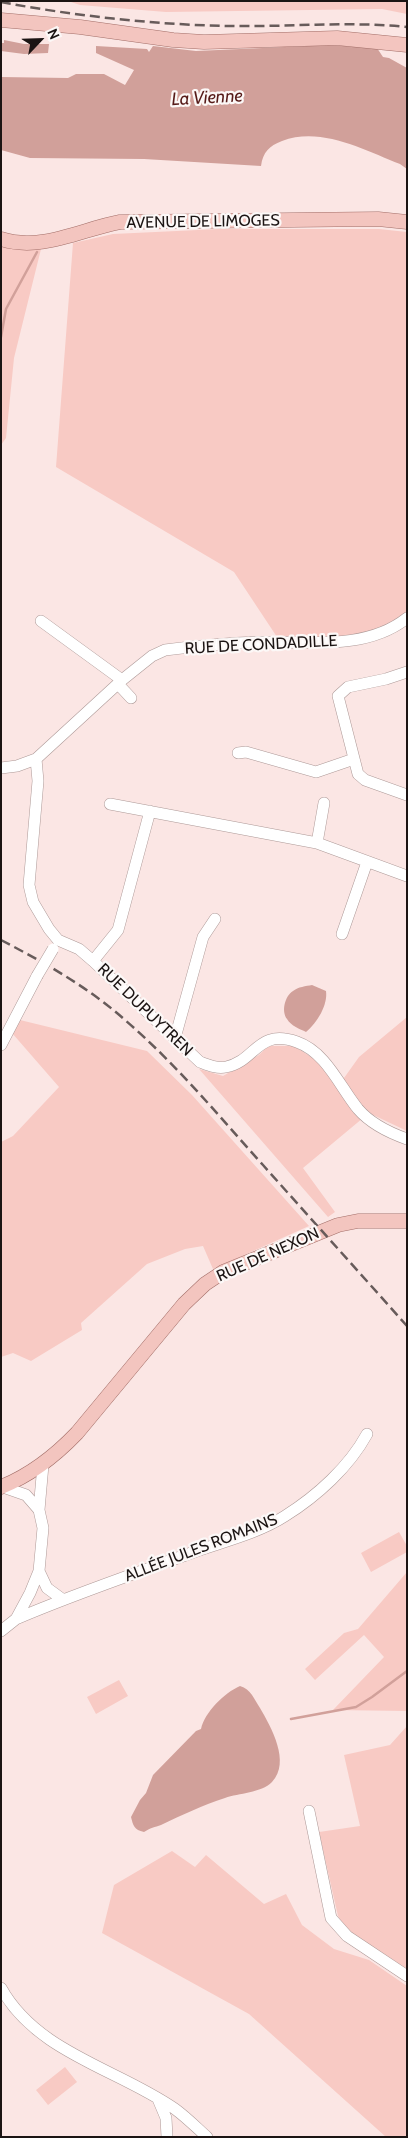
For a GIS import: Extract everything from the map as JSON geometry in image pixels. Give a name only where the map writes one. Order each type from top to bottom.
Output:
[{"type":"main road","points":[[1,20],[80,27],[173,40],[204,42],[337,38],[407,45]]},
{"type":"main road","name":"AVENUE DE LIMOGES","points":[[1,240],[25,243],[60,239],[99,226],[120,222],[378,219],[407,222]]},
{"type":"main road","name":"RUE DE NEXON","points":[[2,1487],[42,1465],[77,1433],[184,1304],[205,1284],[223,1272],[338,1225],[358,1221],[407,1221]]},
{"type":"street","name":"RUE DE CONDADILLE","points":[[1,768],[27,764],[36,759],[120,682],[152,656],[165,650],[260,642],[358,640],[387,631],[407,618]]},
{"type":"street","points":[[40,621],[120,682],[131,698]]},
{"type":"street","points":[[407,672],[386,679],[348,687],[338,696],[358,774],[365,780],[407,796]]},
{"type":"street","points":[[238,753],[246,752],[316,772],[354,758]]},
{"type":"street","name":"RUE DUPUYTREN","points":[[36,759],[38,781],[29,885],[33,902],[56,944],[79,949],[200,1062],[214,1067],[226,1067],[240,1061],[270,1039],[283,1038],[299,1042],[316,1053],[327,1065],[359,1110],[371,1120],[407,1139]]},
{"type":"street","points":[[317,843],[324,803]]},
{"type":"street","points":[[110,804],[317,843],[407,876]]},
{"type":"street","points":[[93,961],[118,930],[150,811]]},
{"type":"street","points":[[342,934],[367,862]]},
{"type":"street","points":[[175,1038],[203,937],[215,919]]},
{"type":"street","points":[[1,1045],[56,944]]},
{"type":"street","name":"ALLÉE JULES ROMAINS","points":[[16,1619],[62,1599],[242,1535],[283,1517],[317,1493],[358,1452],[367,1434]]},
{"type":"street","points":[[1,1631],[16,1619],[39,1571],[43,1528],[39,1510],[42,1465]]},
{"type":"street","points":[[22,1477],[26,1495],[39,1510]]},
{"type":"street","points":[[2,1487],[26,1495]]},
{"type":"street","points":[[39,1571],[46,1588],[62,1599]]},
{"type":"street","points":[[309,1811],[331,1918],[347,1936],[407,1976]]},
{"type":"street","points":[[1,1988],[28,2021],[54,2043],[176,2109],[207,2137]]},
{"type":"street","points":[[158,2099],[166,2118],[167,2137]]},
{"type":"shaded area","points":[[68,1],[407,1],[407,14],[382,9],[166,12],[80,5]]},
{"type":"shaded area","points":[[219,229],[379,229],[407,232],[407,613],[397,621],[361,637],[277,637],[234,572],[56,467],[73,243],[113,234]]},
{"type":"shaded area","points":[[1,245],[12,248],[41,249],[14,358],[6,438],[1,445]]},
{"type":"shaded area","points":[[407,1017],[407,1131],[369,1113],[303,1168],[335,1212],[328,1217],[199,1069],[223,1076],[259,1055],[268,1046],[294,1046],[344,1078],[359,1057]]},
{"type":"shaded area","points":[[20,1020],[147,1051],[192,1095],[309,1226],[213,1269],[203,1246],[185,1249],[147,1264],[81,1323],[82,1330],[31,1361],[13,1353],[1,1357],[1,1142],[13,1136],[59,1087],[12,1033]]},
{"type":"shaded area","points":[[399,1532],[407,1546],[407,1552],[371,1572],[361,1553]]},
{"type":"shaded area","points":[[407,1572],[407,1711],[333,1710],[384,1657],[364,1635],[315,1680],[305,1669],[344,1633],[358,1629]]},
{"type":"shaded area","points":[[119,1680],[128,1696],[96,1714],[87,1697]]},
{"type":"shaded area","points":[[407,1726],[407,1969],[347,1932],[338,1916],[319,1832],[360,1826],[344,1755],[390,1745]]},
{"type":"shaded area","points":[[172,1851],[195,1867],[206,1855],[264,1904],[286,1894],[302,1925],[334,1949],[369,1960],[407,1986],[407,2137],[386,2137],[249,2014],[102,1933],[114,1885]]},
{"type":"shaded area","points":[[65,2067],[77,2082],[48,2105],[36,2090]]},
{"type":"water","points":[[4,40],[24,44],[49,44],[48,53],[24,54],[1,51],[1,43],[4,43]]},
{"type":"water","name":"La Vienne","points":[[329,45],[377,48],[383,57],[389,58],[407,68],[407,169],[400,164],[357,147],[327,138],[312,136],[297,137],[274,145],[265,153],[261,166],[144,159],[30,158],[1,150],[1,77],[68,78],[76,74],[104,74],[125,85],[134,70],[96,53],[96,46],[147,49],[149,52],[153,46],[196,51]]},
{"type":"water","points":[[312,985],[326,991],[326,996],[321,1013],[306,1032],[289,1021],[285,1016],[284,1008],[290,993]]},
{"type":"water","points":[[240,1686],[250,1692],[274,1734],[280,1765],[272,1782],[256,1791],[231,1796],[209,1804],[144,1832],[138,1830],[133,1825],[131,1817],[146,1793],[153,1775],[196,1731],[201,1729],[207,1716],[216,1704],[228,1693]]},
{"type":"waterway","points":[[1,337],[6,309],[37,252]]},
{"type":"waterway","points":[[291,1719],[356,1707],[407,1671]]},
{"type":"railway","points":[[1,2],[58,12],[175,24],[254,26],[363,24],[407,27]]},
{"type":"railway","points":[[1,940],[81,986],[111,1008],[162,1054],[407,1326]]}]
